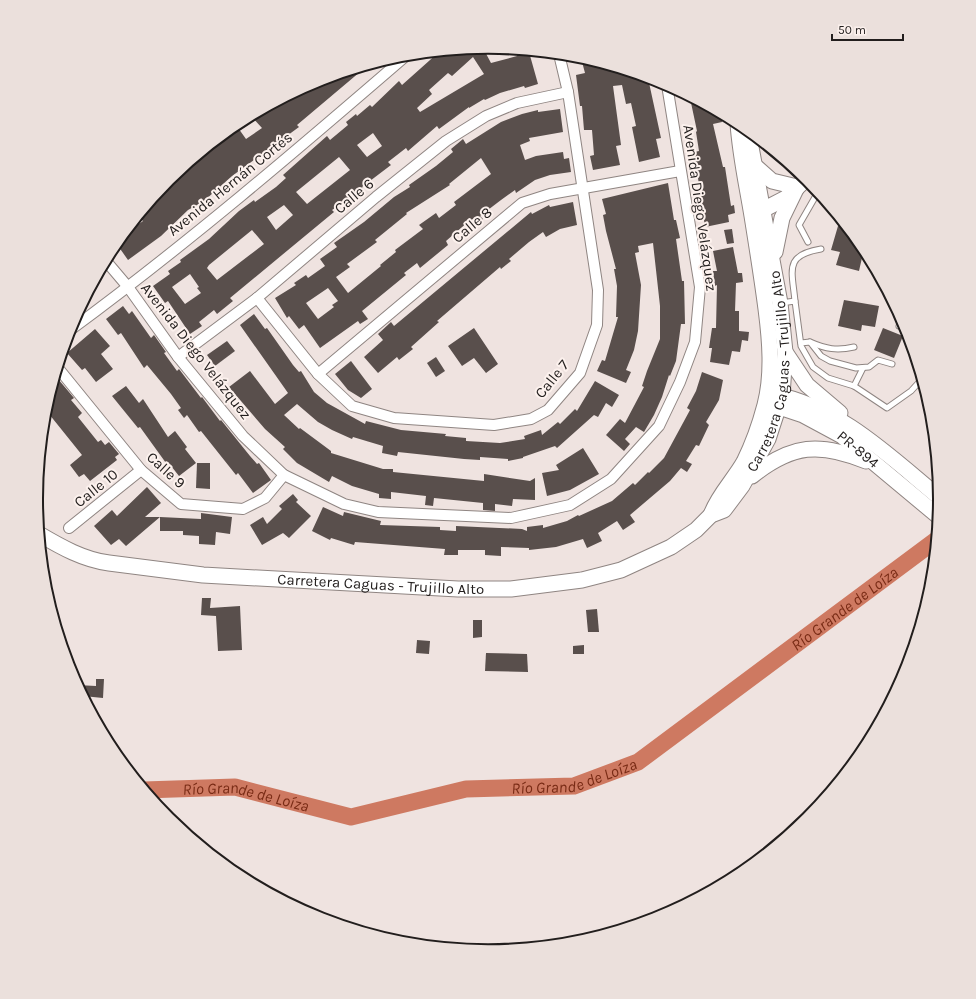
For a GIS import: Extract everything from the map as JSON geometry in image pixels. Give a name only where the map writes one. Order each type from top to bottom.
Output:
[{"type":"street","name":"Calle 7","points":[[257,298],[318,374],[352,406],[394,418],[494,425],[531,419],[548,410],[580,373],[597,325],[598,290],[584,188],[568,92],[561,61]]},
{"type":"street","name":"Avenida Hernán Cortés","points":[[80,323],[128,287],[398,64]]},
{"type":"street","name":"Calle 6","points":[[178,357],[257,298],[376,197],[446,141],[486,116],[517,103],[568,92]]},
{"type":"street","name":"Avenida Diego Velázquez","points":[[110,266],[128,287],[178,357],[243,436],[284,475],[344,504],[378,512],[511,518],[570,505],[611,479],[659,426],[680,382],[695,342],[700,287],[668,93]]},
{"type":"street","name":"Carretera Caguas - Trujillo Alto","points":[[45,538],[63,549],[100,562],[203,575],[458,589],[511,589],[582,580],[621,570],[671,547],[696,530],[711,516],[724,510],[742,486],[768,439],[774,400],[785,352],[774,263],[743,173],[739,132]]},
{"type":"street","points":[[750,139],[755,166],[758,213],[786,198],[801,183]]},
{"type":"street","points":[[755,166],[772,181],[801,183]]},
{"type":"street","name":"Calle 8","points":[[318,374],[522,202],[550,194],[680,171]]},
{"type":"street","points":[[774,263],[782,218],[801,183]]},
{"type":"street","name":"Carretera Caguas - Trujillo Alto","points":[[711,516],[715,503],[744,462],[774,400],[758,213]]},
{"type":"street","points":[[785,352],[807,385],[848,418],[858,430]]},
{"type":"street","name":"Calle 9","points":[[62,373],[141,470],[182,504],[243,509],[264,498],[284,475]]},
{"type":"street","name":"PR-894","points":[[774,400],[815,407],[858,430],[933,492]]},
{"type":"street","name":"PR-894","points":[[774,400],[836,432],[865,454],[875,465],[933,512]]},
{"type":"street","points":[[742,486],[769,464],[783,456],[807,449],[833,449],[875,465]]},
{"type":"street","name":"Calle 10","points":[[69,528],[141,470]]},
{"type":"lane","points":[[808,242],[799,225],[815,197]]},
{"type":"lane","points":[[822,249],[806,252],[795,260],[792,269],[801,342],[806,356],[813,366],[828,378],[854,386],[886,408],[911,391],[918,384]]},
{"type":"lane","points":[[780,303],[795,301]]},
{"type":"lane","points":[[801,342],[810,342],[826,349],[839,350],[854,347]]},
{"type":"lane","points":[[810,342],[821,356],[830,361],[856,368],[869,367],[878,360],[892,364]]},
{"type":"lane","points":[[854,386],[864,368]]},
{"type":"building","points":[[486,54],[491,63],[517,55],[530,56],[538,84],[525,88],[524,86],[500,93],[485,100],[484,99],[469,107],[439,129],[437,126],[408,151],[406,148],[388,162],[391,165],[362,187],[363,189],[332,210],[334,212],[230,298],[233,301],[217,314],[214,310],[199,322],[202,326],[190,334],[168,301],[165,303],[153,286],[170,274],[168,271],[181,262],[180,260],[209,239],[239,211],[276,187],[286,178],[283,175],[327,136],[330,140],[348,125],[346,122],[356,114],[357,116],[370,105],[372,107],[399,81],[402,85],[433,58]],"holes":[[[473,57],[484,74],[420,112],[417,108],[432,94],[429,90],[448,73],[452,76]],[[373,133],[382,146],[367,157],[357,145]],[[339,157],[350,170],[307,204],[296,192]],[[284,205],[293,215],[276,230],[267,217]],[[252,230],[264,244],[217,280],[207,268]],[[190,274],[199,287],[197,288],[201,293],[185,304],[172,287]]]},
{"type":"building","points":[[583,65],[631,78],[649,85],[661,138],[656,139],[660,157],[639,162],[632,127],[636,126],[631,103],[626,104],[622,85],[613,86],[621,145],[616,146],[620,165],[593,170],[590,156],[594,155],[592,130],[584,130],[582,106],[580,106],[576,75],[585,73]]},
{"type":"building","points":[[357,75],[297,125],[299,127],[232,176],[204,201],[188,210],[161,236],[128,260],[120,249],[153,206],[173,185],[217,146],[240,130],[246,139],[262,128],[255,120],[266,114],[291,100],[318,88]]},
{"type":"building","points":[[691,103],[722,121],[713,124],[723,167],[725,167],[731,206],[734,205],[735,213],[728,215],[729,222],[705,227],[697,171],[694,172],[690,153],[699,151],[697,131]]},
{"type":"building","points":[[560,109],[563,132],[529,138],[530,141],[520,145],[525,160],[536,156],[563,152],[564,159],[569,158],[571,172],[550,175],[535,180],[516,193],[515,190],[501,200],[480,216],[483,219],[477,224],[473,219],[469,221],[446,241],[448,245],[420,268],[417,263],[404,273],[406,275],[362,311],[368,319],[360,324],[358,321],[320,348],[304,325],[299,329],[289,316],[287,318],[275,298],[296,285],[294,283],[306,275],[308,278],[325,266],[320,259],[337,247],[334,243],[364,222],[394,197],[410,187],[409,185],[453,152],[451,149],[463,139],[466,144],[501,122],[522,114],[538,110],[538,112]],"holes":[[[481,158],[491,174],[454,202],[456,205],[439,218],[436,213],[419,225],[423,229],[395,250],[396,252],[380,265],[381,266],[348,293],[336,277],[350,267],[347,264],[377,242],[375,240],[407,214],[406,213],[450,185],[449,184]],[[328,288],[338,301],[332,305],[334,307],[318,319],[306,303]]]},
{"type":"building","points":[[668,183],[674,220],[676,220],[680,238],[676,239],[682,281],[684,281],[685,324],[681,324],[676,361],[670,376],[669,375],[654,415],[644,432],[636,427],[625,439],[630,444],[624,451],[606,435],[620,419],[625,423],[644,387],[642,386],[647,371],[660,339],[660,306],[653,243],[638,246],[639,252],[635,253],[641,285],[638,331],[634,350],[626,370],[631,372],[626,383],[597,371],[602,360],[605,361],[618,317],[616,317],[617,286],[614,269],[616,269],[606,231],[603,215],[606,214],[602,199]]},
{"type":"building","points":[[573,202],[577,225],[560,229],[546,237],[543,232],[529,242],[509,259],[511,261],[501,269],[500,267],[437,321],[439,322],[411,347],[413,349],[399,360],[397,357],[378,373],[364,357],[383,340],[378,334],[391,322],[394,326],[531,212],[532,214],[549,205],[550,207]]},
{"type":"building","points":[[839,226],[862,258],[859,271],[836,265],[840,252],[831,250]]},
{"type":"building","points":[[732,229],[734,243],[727,244],[724,230]]},
{"type":"building","points":[[733,247],[738,273],[742,273],[743,282],[736,283],[735,311],[739,311],[739,331],[749,332],[748,341],[742,340],[740,352],[732,351],[729,365],[710,362],[712,348],[709,348],[712,328],[716,328],[717,285],[715,286],[713,271],[717,271],[713,251]]},
{"type":"building","points":[[844,300],[879,306],[875,327],[862,325],[861,331],[838,326]]},
{"type":"building","points":[[123,306],[129,314],[132,311],[151,338],[154,335],[166,352],[164,353],[177,371],[179,369],[220,421],[221,420],[257,464],[259,463],[271,480],[253,493],[238,473],[236,475],[201,431],[199,432],[187,415],[184,418],[178,410],[181,408],[171,394],[147,365],[144,368],[121,333],[118,335],[106,319]]},
{"type":"building","points":[[254,314],[265,329],[267,328],[293,365],[299,372],[301,371],[314,392],[327,403],[365,424],[366,421],[401,430],[446,434],[445,436],[466,438],[466,441],[500,443],[525,439],[524,436],[541,430],[542,435],[558,422],[560,424],[575,409],[577,411],[595,381],[619,395],[612,407],[606,403],[598,417],[594,415],[557,448],[555,446],[523,458],[508,461],[508,459],[480,457],[480,460],[398,452],[397,456],[382,453],[383,446],[353,437],[352,439],[332,430],[318,422],[297,404],[284,415],[299,429],[300,428],[331,451],[331,453],[383,469],[393,469],[393,472],[484,481],[484,474],[530,481],[535,478],[535,500],[513,499],[512,506],[495,504],[495,511],[483,510],[483,503],[434,498],[433,506],[425,505],[426,496],[391,492],[391,499],[379,498],[379,494],[352,486],[332,476],[329,482],[297,463],[283,449],[285,447],[265,429],[229,387],[250,371],[275,404],[288,393],[240,325]]},
{"type":"building","points":[[474,328],[498,364],[486,373],[474,358],[462,366],[448,346]]},
{"type":"building","points":[[883,328],[901,335],[902,338],[894,358],[874,350]]},
{"type":"building","points":[[95,329],[110,346],[101,354],[113,369],[96,382],[85,368],[82,370],[68,354]]},
{"type":"building","points":[[227,341],[235,351],[215,366],[207,355]]},
{"type":"building","points":[[436,357],[445,371],[436,377],[427,363]]},
{"type":"building","points":[[351,361],[372,389],[361,398],[348,390],[335,374]]},
{"type":"building","points":[[702,372],[723,380],[719,400],[706,422],[709,425],[699,446],[696,445],[686,461],[692,464],[687,472],[681,468],[670,481],[630,515],[635,522],[623,530],[617,521],[598,533],[602,541],[587,548],[583,539],[556,547],[529,550],[529,548],[501,547],[501,556],[485,555],[485,550],[458,550],[458,555],[444,555],[445,549],[355,542],[354,545],[331,538],[330,540],[312,531],[323,507],[343,516],[344,512],[381,521],[380,525],[440,527],[440,530],[456,531],[456,526],[522,529],[527,531],[527,527],[543,525],[543,528],[567,521],[612,501],[633,483],[635,485],[664,458],[690,410],[687,408],[696,391]]},
{"type":"building","points":[[59,380],[74,398],[71,400],[82,413],[78,417],[98,442],[101,440],[105,445],[109,442],[119,454],[115,457],[117,460],[90,481],[84,474],[79,477],[70,465],[82,455],[51,417]]},
{"type":"building","points":[[126,386],[139,403],[143,399],[168,437],[175,431],[187,447],[185,449],[196,463],[179,476],[168,462],[166,463],[140,427],[138,428],[112,396]]},
{"type":"building","points":[[583,448],[599,474],[570,490],[547,496],[542,473],[559,470],[556,465]]},
{"type":"building","points":[[197,463],[210,463],[210,489],[196,488]]},
{"type":"building","points":[[147,487],[161,503],[145,517],[160,517],[126,546],[119,539],[111,545],[94,526],[112,510],[117,516]]},
{"type":"building","points":[[293,494],[298,500],[296,502],[311,516],[289,538],[283,533],[262,545],[250,525],[263,517],[267,524],[282,509],[279,506]]},
{"type":"building","points":[[201,513],[232,517],[230,534],[216,532],[215,545],[199,544],[199,536],[183,535],[183,531],[160,531],[160,517],[201,519]]},
{"type":"building","points":[[202,598],[211,598],[210,608],[240,606],[242,650],[218,651],[216,616],[201,615]]},
{"type":"building","points":[[597,609],[599,632],[588,632],[586,610]]},
{"type":"building","points":[[473,620],[482,620],[482,637],[473,638]]},
{"type":"building","points":[[417,640],[430,641],[429,654],[416,653]]},
{"type":"building","points":[[584,645],[584,654],[573,654],[573,646]]},
{"type":"building","points":[[486,653],[527,654],[528,672],[485,671]]},
{"type":"building","points":[[96,679],[104,679],[103,698],[89,697],[84,685],[96,686]]},
{"type":"waterway","name":"Río Grande de Loíza","points":[[150,790],[235,787],[351,817],[466,789],[574,786],[638,762],[930,544]]}]
